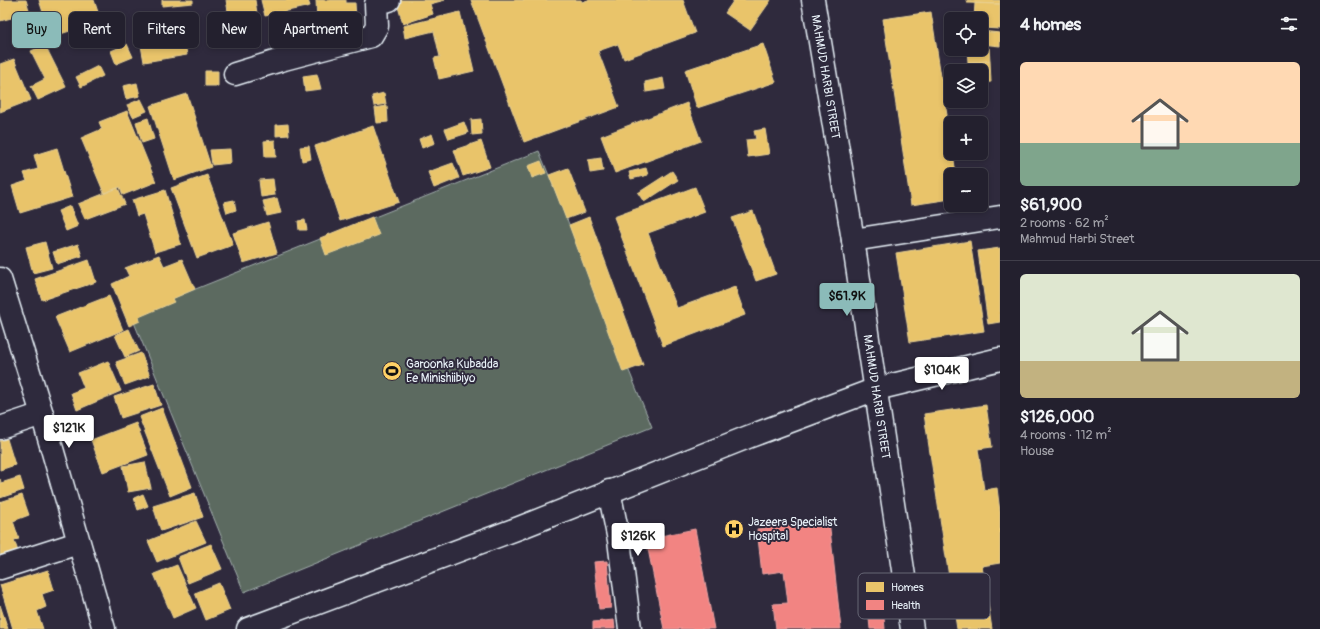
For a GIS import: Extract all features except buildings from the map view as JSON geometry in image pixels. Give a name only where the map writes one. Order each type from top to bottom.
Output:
[{"type":"street","name":"MAHMUD HARBI STREET","points":[[813,0],[853,240],[904,573]]},
{"type":"street","points":[[235,74],[284,59],[371,36],[377,26],[380,1]]},
{"type":"street","points":[[853,240],[1000,217]]},
{"type":"street","points":[[0,279],[42,414],[104,629]]},
{"type":"street","points":[[248,629],[519,528],[609,491],[876,390],[1000,359]]},
{"type":"street","points":[[0,428],[42,414]]},
{"type":"street","points":[[609,491],[619,540],[630,629]]},
{"type":"street","points":[[0,568],[78,543]]},
{"type":"street","name":"MAHMUD HARBI STREET","points":[[910,619],[912,629]]},
{"type":"green space","name":"Garoonka Kubadda Ee Minishiibiyo","points":[[539,151],[652,427],[244,592],[131,315]]},
{"type":"place","name":"Garoonka Kubadda Ee Minishiibiyo","points":[[392,371]]},
{"type":"place","name":"Jazeera Specialist Hospital","points":[[734,529]]}]
